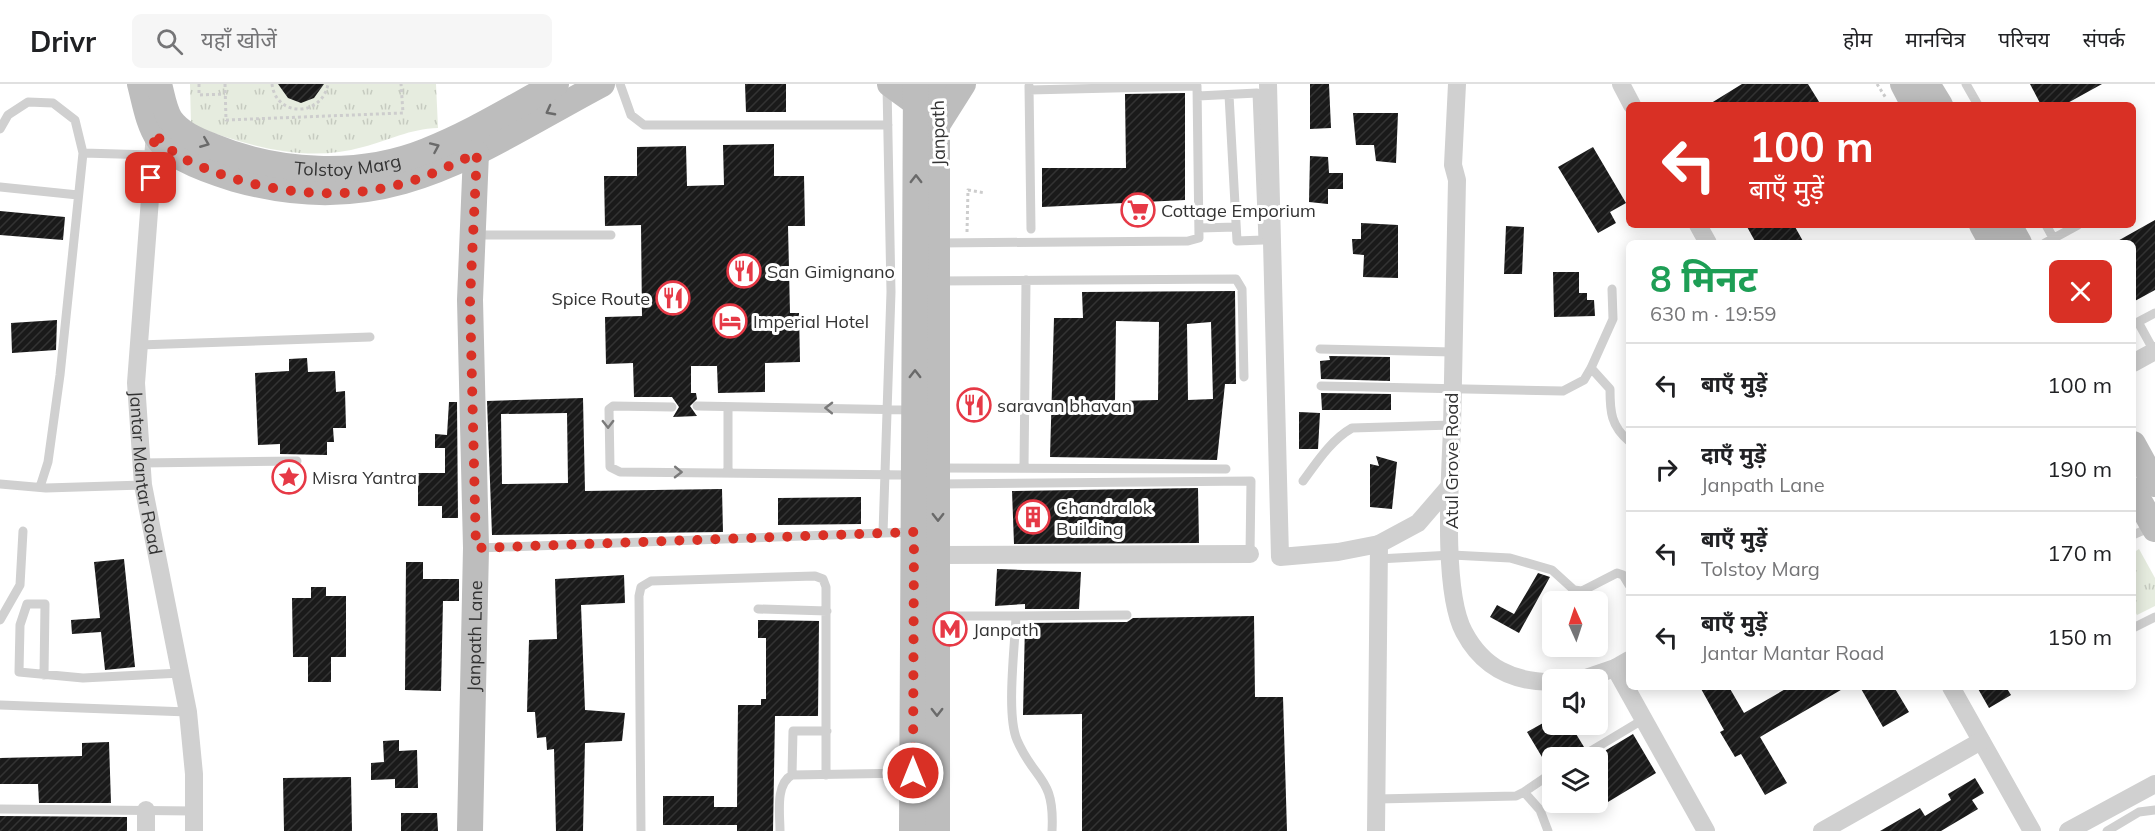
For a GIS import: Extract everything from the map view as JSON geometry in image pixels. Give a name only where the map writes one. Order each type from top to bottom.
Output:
[{"type":"main road","name":"Tolstoy Marg","points":[[140,84],[159,135]]},
{"type":"main road","name":"Tolstoy Marg","points":[[159,84],[160,142],[170,150],[206,169],[252,184],[299,192],[346,193],[425,177],[477,153],[602,84]]},
{"type":"main road","points":[[888,84],[916,93]]},
{"type":"main road","name":"Janpath","points":[[912,831],[914,532],[930,476],[938,281],[937,84]]},
{"type":"main road","points":[[938,123],[963,84]]},
{"type":"main road","points":[[1903,84],[1912,102]]},
{"type":"main road","points":[[1928,84],[1938,102]]},
{"type":"main road","name":"Tolstoy Marg","points":[[159,135],[188,136],[231,154],[278,165],[321,170],[374,165],[424,152],[476,129],[544,87]]},
{"type":"main road","name":"Janpath","points":[[916,93],[903,292],[902,342],[930,476],[938,555],[937,831]]},
{"type":"main road","name":"Janpath Lane","points":[[470,831],[476,548],[470,300],[477,153]]},
{"type":"main road","points":[[2136,449],[2155,484]]},
{"type":"main road","points":[[2136,499],[2147,530]]},
{"type":"street","points":[[1268,84],[1281,557],[1338,552],[1378,552],[1418,523],[1450,486]]},
{"type":"street","name":"Atul Grove Road","points":[[1457,84],[1453,165],[1457,180],[1454,352],[1451,387],[1452,596],[1464,632],[1491,667],[1528,682],[1542,682]]},
{"type":"street","name":"Atul Grove Road","points":[[1457,180],[1464,164],[1462,84]]},
{"type":"street","points":[[1621,84],[1630,102]]},
{"type":"street","name":"Jantar Mantar Road","points":[[159,135],[139,345],[136,413],[143,485],[188,712],[194,774],[194,831]]},
{"type":"street","points":[[2136,361],[2155,351]]},
{"type":"street","points":[[1376,831],[1378,552]]},
{"type":"street","points":[[938,555],[1250,554]]},
{"type":"street","points":[[1632,690],[1644,719],[1706,831]]},
{"type":"street","points":[[1953,690],[2032,831]]},
{"type":"street","points":[[1822,831],[1981,741]]},
{"type":"street","points":[[2068,831],[2155,784]]},
{"type":"street","points":[[146,810],[146,831]]},
{"type":"lane","points":[[620,84],[631,115],[644,125],[888,125]]},
{"type":"lane","points":[[888,84],[888,125],[903,292]]},
{"type":"lane","points":[[1966,84],[1976,102]]},
{"type":"lane","points":[[1031,229],[1029,87],[1156,86],[1229,94],[1243,89],[1257,93],[1263,240],[1237,241],[1229,94]]},
{"type":"lane","points":[[938,243],[1188,241],[1199,238],[1198,89]]},
{"type":"lane","points":[[0,129],[8,115],[28,102],[53,104],[75,120],[83,153],[60,375],[48,462],[40,487]]},
{"type":"lane","points":[[83,153],[159,135]]},
{"type":"lane","points":[[0,188],[78,195]]},
{"type":"lane","points":[[1200,228],[1236,227]]},
{"type":"lane","points":[[2053,240],[2073,228]]},
{"type":"lane","points":[[472,235],[611,235]]},
{"type":"lane","points":[[938,281],[1236,279],[1242,289],[1244,377]]},
{"type":"lane","points":[[1024,468],[1026,280]]},
{"type":"lane","points":[[1321,386],[1563,391],[1584,380],[1591,368],[1613,319],[1612,289]]},
{"type":"lane","points":[[2155,313],[2138,322],[2155,351]]},
{"type":"lane","points":[[139,345],[370,338]]},
{"type":"lane","points":[[883,533],[888,409],[902,342]]},
{"type":"lane","points":[[1320,349],[1454,352]]},
{"type":"lane","points":[[1591,368],[1610,389],[1610,413],[1617,431],[1626,438]]},
{"type":"lane","points":[[672,406],[614,406],[609,409],[610,467],[620,472],[1251,481],[1250,554]]},
{"type":"lane","points":[[697,406],[915,410]]},
{"type":"lane","points":[[728,407],[728,473]]},
{"type":"lane","points":[[1303,481],[1328,448],[1352,428],[1452,425]]},
{"type":"lane","points":[[141,463],[297,461]]},
{"type":"lane","points":[[930,476],[1024,468],[1226,469]]},
{"type":"lane","points":[[0,484],[40,487],[143,485]]},
{"type":"lane","points":[[0,620],[20,585],[23,531]]},
{"type":"lane","points":[[476,548],[914,532]]},
{"type":"lane","points":[[1378,552],[1510,558],[1532,562],[1552,570],[1574,591],[1582,591],[1617,573],[1623,575],[1626,580]]},
{"type":"lane","points":[[641,831],[639,596],[641,587],[651,581],[815,576],[823,579],[826,587],[827,611],[826,775]]},
{"type":"lane","points":[[44,675],[45,604],[27,604],[20,625],[19,672],[44,675],[83,678],[181,673]]},
{"type":"lane","points":[[758,609],[827,611]]},
{"type":"lane","points":[[938,616],[1126,615]]},
{"type":"lane","points":[[1016,616],[1013,714],[1017,739],[1047,786],[1053,807],[1052,831]]},
{"type":"lane","points":[[2136,626],[2155,617]]},
{"type":"lane","points":[[0,705],[188,712]]},
{"type":"lane","points":[[1597,747],[1644,719]]},
{"type":"lane","points":[[792,775],[793,731],[827,731]]},
{"type":"lane","points":[[780,831],[782,786],[785,779],[792,775],[913,773]]},
{"type":"lane","points":[[1377,799],[1516,796],[1542,780]]},
{"type":"lane","points":[[1524,792],[1540,810],[1548,831]]},
{"type":"lane","points":[[0,809],[194,811]]},
{"type":"lane","points":[[2107,831],[2139,812],[2155,810]]},
{"type":"path","points":[[199,84],[199,95],[225,94]]},
{"type":"path","points":[[225,84],[226,120],[403,113],[401,84]]},
{"type":"path","points":[[272,84],[275,96],[282,103],[297,110],[316,105],[323,98],[328,84]]},
{"type":"path","points":[[1877,84],[1888,102]]},
{"type":"path","points":[[967,243],[968,190],[985,193]]},
{"type":"green space","points":[[190,84],[436,84],[438,128],[409,133],[341,152],[319,154],[276,150],[191,125]]},
{"type":"green space","points":[[2139,549],[2155,578],[2155,606],[2137,615],[2136,613],[2136,551]]},
{"type":"building","points":[[278,84],[324,84],[314,98],[301,103],[288,98]]},
{"type":"building","points":[[745,84],[786,84],[786,112],[746,112]]},
{"type":"building","points":[[1310,84],[1329,84],[1331,128],[1310,129]]},
{"type":"building","points":[[1742,84],[1808,84],[1819,102],[1713,102]]},
{"type":"building","points":[[2030,84],[2102,84],[2069,102],[2039,102]]},
{"type":"building","points":[[1185,93],[1185,200],[1042,207],[1042,168],[1126,168],[1125,94]]},
{"type":"building","points":[[1353,113],[1398,113],[1396,163],[1376,161],[1374,145],[1356,145]]},
{"type":"building","points":[[774,144],[774,176],[804,176],[805,226],[788,226],[790,313],[799,313],[800,362],[765,363],[765,392],[718,393],[717,366],[691,366],[691,393],[696,393],[697,399],[690,406],[697,416],[673,417],[679,407],[672,397],[634,397],[633,363],[606,364],[605,317],[642,316],[641,225],[605,226],[604,176],[637,176],[637,147],[686,146],[687,186],[724,185],[723,145]]},
{"type":"building","points":[[1593,147],[1626,203],[1610,212],[1616,223],[1598,233],[1558,167]]},
{"type":"building","points":[[1310,156],[1328,157],[1329,173],[1343,173],[1343,189],[1328,189],[1328,204],[1309,202]]},
{"type":"building","points":[[0,211],[65,217],[63,240],[0,235]]},
{"type":"building","points":[[2155,220],[2155,290],[2136,300],[2136,240],[2119,240]]},
{"type":"building","points":[[1361,223],[1398,225],[1398,278],[1363,277],[1364,255],[1353,254],[1352,239],[1361,239]]},
{"type":"building","points":[[1506,226],[1524,227],[1522,274],[1504,274]]},
{"type":"building","points":[[1748,228],[1796,228],[1802,240],[1754,240]]},
{"type":"building","points":[[1553,272],[1579,272],[1579,293],[1587,293],[1587,300],[1594,300],[1595,316],[1554,317]]},
{"type":"building","points":[[1235,291],[1236,384],[1225,384],[1217,460],[1050,457],[1054,318],[1083,318],[1082,292]],"holes":[[[1116,321],[1159,322],[1158,400],[1115,401]],[[1211,322],[1213,399],[1188,400],[1187,324]]]},
{"type":"building","points":[[57,320],[56,350],[12,353],[11,323]]},
{"type":"building","points":[[1329,356],[1390,357],[1390,381],[1321,379],[1320,361],[1330,360]]},
{"type":"building","points":[[307,358],[308,372],[335,371],[336,392],[345,391],[346,428],[333,428],[334,442],[327,442],[327,455],[280,454],[280,444],[258,445],[255,373],[289,371],[289,359]]},
{"type":"building","points":[[1321,393],[1391,394],[1391,410],[1322,410]]},
{"type":"building","points":[[583,398],[585,491],[722,489],[723,532],[492,535],[487,401]],"holes":[[[567,413],[568,483],[502,484],[501,414]]]},
{"type":"building","points":[[449,402],[457,402],[458,518],[442,518],[442,506],[418,506],[418,473],[445,473],[445,448],[435,448],[435,434],[447,435]]},
{"type":"building","points":[[1299,412],[1320,413],[1318,449],[1299,449]]},
{"type":"building","points":[[1376,456],[1397,462],[1392,509],[1370,507],[1370,464],[1379,466]]},
{"type":"building","points":[[1198,488],[1199,543],[1014,544],[1012,491]]},
{"type":"building","points":[[861,497],[861,524],[778,525],[778,498]]},
{"type":"building","points":[[124,559],[135,667],[105,670],[101,632],[72,634],[71,620],[100,618],[94,562]]},
{"type":"building","points":[[406,562],[423,562],[423,579],[459,579],[459,601],[443,601],[441,691],[405,690]]},
{"type":"building","points":[[997,569],[1081,572],[1079,609],[1025,609],[1025,604],[995,606]]},
{"type":"building","points":[[1538,573],[1550,577],[1519,633],[1490,617],[1497,605],[1514,614]]},
{"type":"building","points":[[624,575],[625,603],[581,605],[585,710],[625,713],[622,741],[585,743],[583,831],[556,831],[554,749],[547,750],[546,737],[537,738],[535,712],[527,712],[529,640],[557,639],[555,579]]},
{"type":"building","points":[[311,587],[326,587],[326,596],[346,596],[346,657],[331,657],[331,682],[308,682],[308,657],[293,657],[292,598],[311,598]]},
{"type":"building","points":[[1254,616],[1255,697],[1283,697],[1287,831],[1082,831],[1082,714],[1023,715],[1025,623],[1127,622],[1133,618]]},
{"type":"building","points":[[758,620],[819,621],[818,716],[775,716],[773,831],[737,831],[737,825],[663,825],[663,796],[714,796],[714,807],[737,807],[738,705],[761,705],[761,699],[766,699],[766,638],[758,638]]},
{"type":"building","points":[[1702,690],[1731,690],[1744,713],[1784,690],[1841,690],[1760,737],[1787,783],[1765,795],[1741,754],[1735,757],[1720,732],[1724,730]]},
{"type":"building","points":[[1862,690],[1896,690],[1909,712],[1883,727]]},
{"type":"building","points":[[1979,690],[2008,690],[2011,695],[1989,708]]},
{"type":"building","points":[[1542,724],[1542,735],[1577,735],[1584,747],[1542,747],[1542,757],[1527,732]]},
{"type":"building","points":[[1633,734],[1656,773],[1608,802],[1608,749]]},
{"type":"building","points":[[399,740],[399,751],[417,750],[418,788],[395,788],[395,779],[371,780],[371,763],[384,762],[383,741]]},
{"type":"building","points":[[109,742],[111,803],[39,803],[38,784],[0,784],[0,758],[82,756],[82,743]]},
{"type":"building","points":[[351,777],[352,831],[284,831],[283,778]]},
{"type":"building","points":[[1975,778],[1984,793],[1972,800],[1978,809],[1941,831],[1880,831],[1920,808],[1925,816],[1951,800],[1948,794]]},
{"type":"building","points":[[401,813],[437,813],[438,831],[401,831]]},
{"type":"building","points":[[0,816],[127,817],[127,831],[0,831]]},
{"type":"place","name":"Cottage Emporium","points":[[1138,210]]},
{"type":"place","name":"San Gimignano","points":[[744,271]]},
{"type":"place","name":"Spice Route","points":[[673,298]]},
{"type":"place","name":"Imperial Hotel","points":[[730,321]]},
{"type":"place","name":"saravan bhavan","points":[[974,405]]},
{"type":"place","name":"Misra Yantra","points":[[289,477]]},
{"type":"place","name":"Chandralok Building","points":[[1033,517]]},
{"type":"place","name":"Janpath","points":[[950,629]]},
{"type":"route","points":[[151,178],[155,132],[160,142],[170,150],[206,169],[252,184],[321,194],[374,189],[425,177],[477,153],[472,216],[470,300],[476,548],[914,532],[913,773]]}]
